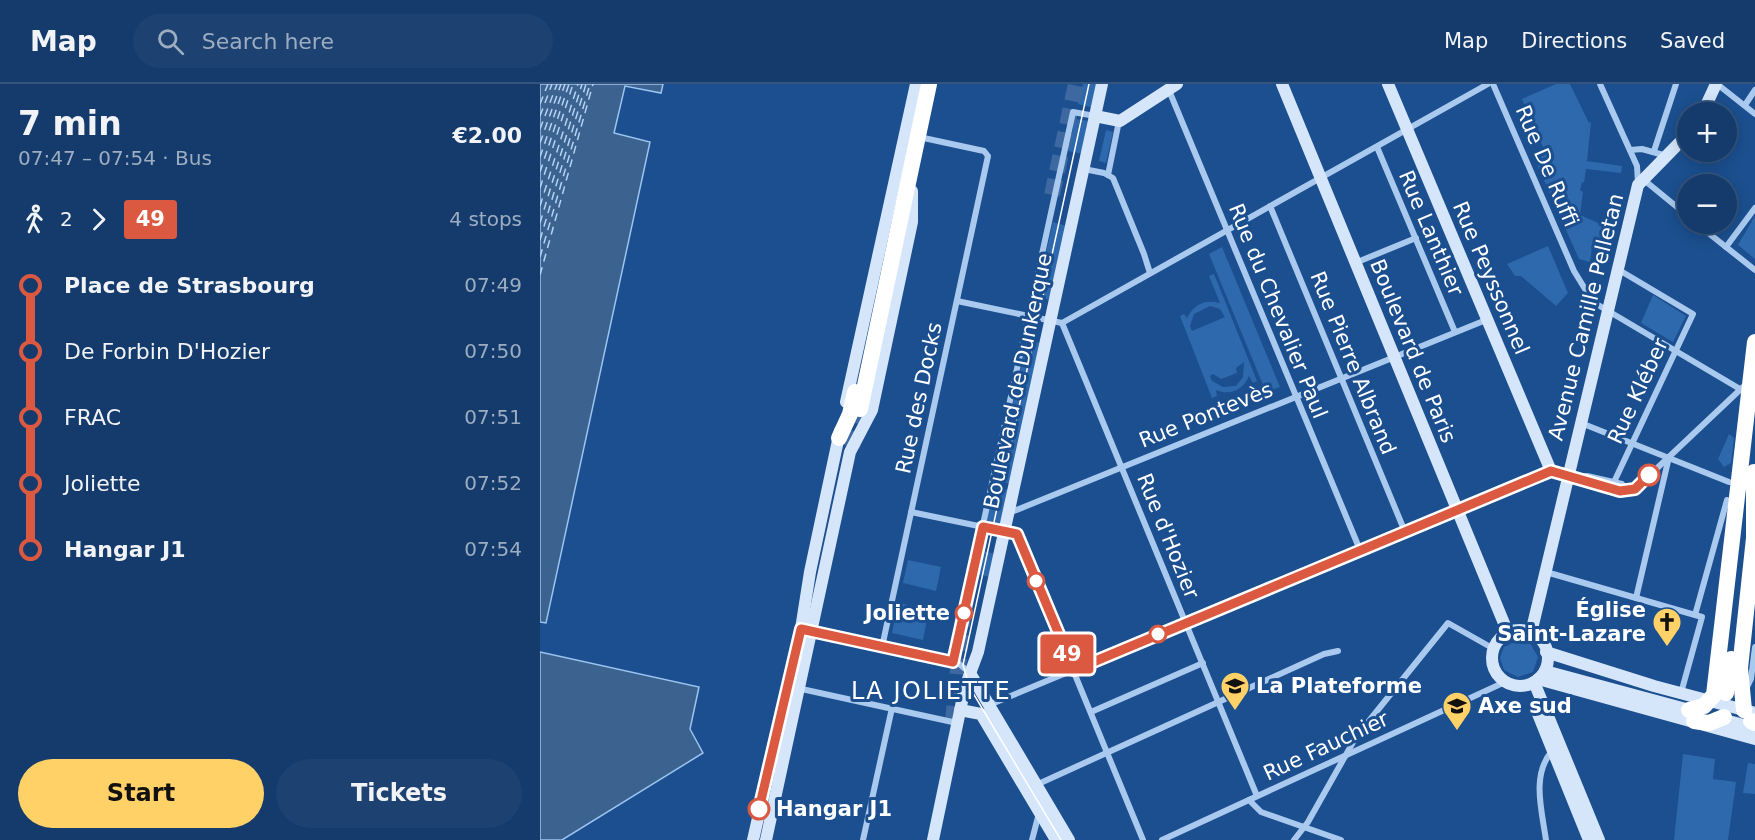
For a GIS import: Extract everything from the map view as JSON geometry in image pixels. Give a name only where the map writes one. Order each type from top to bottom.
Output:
[{"type":"highway","points":[[838,438],[850,414],[919,144],[929,84]]},
{"type":"highway","points":[[860,409],[890,256]]},
{"type":"highway","points":[[1743,709],[1744,437],[1755,342]]},
{"type":"highway","points":[[1737,669],[1745,537],[1755,469]]},
{"type":"highway","points":[[1748,513],[1755,469]]},
{"type":"highway","points":[[1743,709],[1740,668],[1745,537]]},
{"type":"highway","points":[[1688,705],[1743,709]]},
{"type":"highway","points":[[1688,705],[1719,720]]},
{"type":"street","points":[[806,630],[810,572],[916,84]]},
{"type":"street","points":[[766,840],[806,630],[850,452],[872,410],[912,222],[911,194],[919,144],[936,84]]},
{"type":"street","name":"Boulevard de Dunkerque","points":[[933,840],[960,710],[970,673],[976,661],[1009,513],[1056,322],[1102,84]]},
{"type":"street","name":"Boulevard de Paris","points":[[1282,84],[1508,633]]},
{"type":"street","name":"Rue Peyssonnel","points":[[1388,84],[1551,471]]},
{"type":"street","points":[[957,301],[1056,322],[1270,207],[1488,84]]},
{"type":"street","name":"Rue De Ruffi","points":[[1493,84],[1583,289],[1593,302],[1740,389]]},
{"type":"street","name":"Avenue Camille Pelletan","points":[[1531,633],[1641,183],[1637,166],[1600,84]]},
{"type":"street","points":[[1654,151],[1676,84]]},
{"type":"street","points":[[1708,102],[1716,84],[1755,114]]},
{"type":"street","points":[[1108,175],[1119,121],[1171,86]]},
{"type":"street","name":"Rue du Chevalier Paul","points":[[1171,86],[1227,230],[1360,550]]},
{"type":"street","points":[[1744,105],[1755,90]]},
{"type":"street","name":"Boulevard de Dunkerque","points":[[953,662],[1073,112],[1095,116]]},
{"type":"street","points":[[1095,116],[1119,121]]},
{"type":"street","points":[[905,134],[919,144]]},
{"type":"street","name":"Rue des Docks","points":[[882,647],[988,156],[984,151],[919,144]]},
{"type":"street","points":[[1677,146],[1641,183],[1677,208]]},
{"type":"street","name":"Rue Lanthier","points":[[1377,147],[1455,332]]},
{"type":"street","points":[[1630,150],[1654,151],[1668,156]]},
{"type":"street","points":[[1084,169],[1113,178],[1150,273]]},
{"type":"street","name":"Rue Pierre Albrand","points":[[1270,207],[1405,532]]},
{"type":"street","points":[[1726,247],[1755,208]]},
{"type":"street","points":[[1710,234],[1755,270]]},
{"type":"street","points":[[1355,263],[1416,238]]},
{"type":"street","name":"Rue Kléber","points":[[1614,482],[1693,314],[1618,270]]},
{"type":"street","name":"Rue Pontevès","points":[[1009,513],[1486,320]]},
{"type":"street","name":"Rue d'Hozier","points":[[1056,322],[1121,468],[1257,796]]},
{"type":"street","points":[[1571,476],[1584,483],[1620,491],[1628,490],[1669,457],[1755,375]]},
{"type":"street","points":[[1581,423],[1729,482]]},
{"type":"street","points":[[1636,598],[1669,457]]},
{"type":"street","points":[[989,705],[1551,471],[1614,482],[1622,484],[1628,490]]},
{"type":"street","points":[[1695,615],[1727,500]]},
{"type":"street","points":[[911,512],[1017,534],[1143,840]]},
{"type":"street","points":[[1545,572],[1702,617],[1688,705]]},
{"type":"street","points":[[1294,840],[1356,736],[1448,623],[1494,649]]},
{"type":"street","points":[[806,630],[953,662],[970,673],[1069,840]]},
{"type":"street","points":[[1589,840],[1552,751],[1536,679],[1546,652],[1541,640],[1531,633],[1519,631],[1508,633],[1497,642],[1494,649],[1493,667],[1505,682],[1519,686],[1536,679],[1688,705],[1743,709]]},
{"type":"street","points":[[1743,709],[1755,647]]},
{"type":"street","points":[[1036,785],[1218,701],[1324,654],[1338,651]]},
{"type":"street","points":[[1546,652],[1688,705]]},
{"type":"street","points":[[1091,712],[1203,663]]},
{"type":"street","points":[[1536,679],[1599,840]]},
{"type":"street","name":"Rue Fauchier","points":[[1162,840],[1505,682]]},
{"type":"street","points":[[794,688],[958,723]]},
{"type":"street","points":[[753,840],[794,688]]},
{"type":"street","points":[[863,840],[892,708]]},
{"type":"street","points":[[1719,720],[1743,709]]},
{"type":"street","points":[[960,710],[981,714],[1056,840]]},
{"type":"street","points":[[1719,720],[1755,739]]},
{"type":"street","points":[[1546,840],[1539,786],[1541,766],[1552,751]]},
{"type":"street","points":[[1249,800],[1262,812],[1341,840]]},
{"type":"street","points":[[1032,840],[1039,812]]},
{"type":"shaded area","points":[[540,84],[663,84],[661,93],[625,86],[614,133],[650,142],[546,623],[540,622]]},
{"type":"shaded area","points":[[1083,84],[1099,84],[1093,108],[1078,104]]},
{"type":"shaded area","points":[[1556,84],[1570,84],[1589,123],[1591,122],[1587,161],[1622,166],[1621,173],[1586,169],[1584,183],[1582,182],[1580,190],[1583,192],[1580,215],[1614,230],[1612,243],[1593,240],[1590,262],[1579,259],[1535,160],[1546,154],[1522,99]]},
{"type":"shaded area","points":[[1075,119],[1090,121],[1083,154],[1068,151]]},
{"type":"shaded area","points":[[1106,130],[1113,132],[1106,163],[1099,161]]},
{"type":"shaded area","points":[[1755,216],[1755,259],[1738,245]]},
{"type":"shaded area","points":[[1053,222],[1067,226],[1051,300],[1036,297]]},
{"type":"shaded area","points":[[1548,246],[1568,293],[1556,306],[1521,276],[1515,276],[1507,264]]},
{"type":"shaded area","points":[[1222,247],[1280,387],[1266,392],[1209,254]]},
{"type":"shaded area","points":[[1214,274],[1257,381],[1253,383],[1249,376],[1240,388],[1231,392],[1216,390],[1217,396],[1212,398],[1180,316],[1184,314],[1187,318],[1193,309],[1205,302],[1220,303],[1209,276]],"holes":[[[1210,306],[1220,309],[1225,317],[1192,331],[1190,326],[1194,314]],[[1244,362],[1243,377],[1236,386],[1223,387],[1212,381],[1210,376],[1213,374],[1221,379],[1237,373],[1236,368]]]},
{"type":"shaded area","points":[[1653,295],[1686,316],[1673,342],[1641,323]]},
{"type":"shaded area","points":[[1027,340],[1041,343],[1011,484],[996,481]]},
{"type":"shaded area","points":[[1729,434],[1734,438],[1731,463],[1724,467],[1718,459]]},
{"type":"shaded area","points":[[994,487],[1009,490],[1002,525],[986,522]]},
{"type":"shaded area","points":[[980,550],[995,554],[990,577],[975,574]]},
{"type":"shaded area","points":[[908,560],[941,567],[936,591],[903,583]]},
{"type":"shaded area","points":[[898,603],[929,609],[923,640],[892,633]]},
{"type":"shaded area","points":[[1519,640],[1530,643],[1538,657],[1533,672],[1518,677],[1504,670],[1500,658],[1504,647]]},
{"type":"shaded area","points":[[540,652],[699,687],[690,729],[703,753],[562,840],[540,840]]},
{"type":"shaded area","points":[[1683,754],[1715,759],[1713,779],[1736,782],[1728,840],[1674,840]]},
{"type":"shaded area","points":[[1748,763],[1755,764],[1755,794],[1743,793]]},
{"type":"ferry route","points":[[540,104],[548,84]]},
{"type":"ferry route","points":[[540,116],[552,84]]},
{"type":"ferry route","points":[[540,129],[557,84]]},
{"type":"ferry route","points":[[540,143],[561,84]]},
{"type":"ferry route","points":[[540,157],[565,84]]},
{"type":"ferry route","points":[[540,172],[569,84]]},
{"type":"ferry route","points":[[540,188],[573,84]]},
{"type":"ferry route","points":[[540,206],[578,84]]},
{"type":"ferry route","points":[[540,223],[582,84]]},
{"type":"ferry route","points":[[540,240],[586,84]]},
{"type":"ferry route","points":[[540,257],[590,84]]},
{"type":"ferry route","points":[[540,275],[593,84]]},
{"type":"tunnel","points":[[1052,195],[1076,84]]},
{"type":"tunnel","points":[[852,447],[860,409]]},
{"type":"tunnel","points":[[953,722],[963,616]]},
{"type":"tram line","points":[[1061,840],[970,688],[963,665],[1089,84]]},
{"type":"bus line","name":"49","points":[[759,809],[801,629],[953,662],[983,527],[1017,534],[1074,670],[1551,471],[1575,477],[1584,483],[1620,491],[1625,489],[1632,491],[1649,475]]},
{"type":"place","name":"Joliette","points":[[964,613]]},
{"type":"place","name":"Église Saint-Lazare","points":[[1667,648]]},
{"type":"place","name":"La Plateforme","points":[[1235,712]]},
{"type":"place","name":"Axe sud","points":[[1457,732]]},
{"type":"place","name":"Hangar J1","points":[[759,809]]},
{"type":"district","name":"LA JOLIETTE","points":[[931,691]]}]
